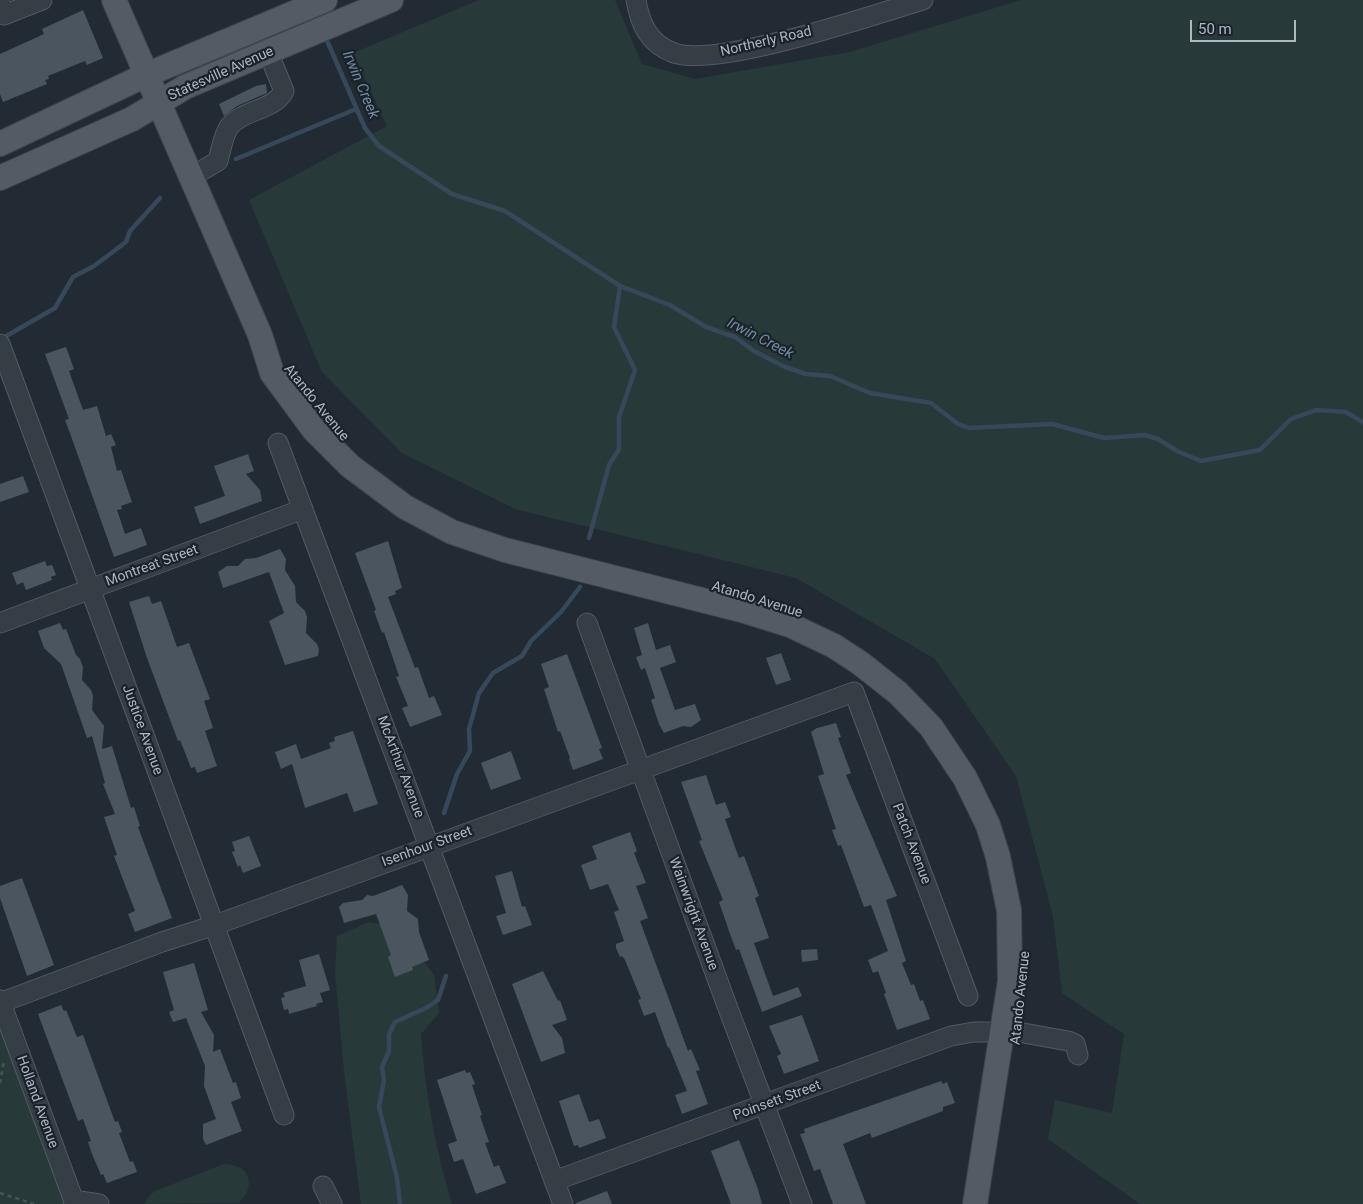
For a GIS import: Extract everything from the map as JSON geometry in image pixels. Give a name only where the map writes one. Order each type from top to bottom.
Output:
[{"type":"main road","name":"Atando Avenue","points":[[114,0],[260,335],[272,373],[314,430],[363,477],[420,516],[469,539],[504,550],[745,611],[790,625],[848,655],[898,693],[930,727],[956,763],[982,810],[998,857],[1009,910],[1011,945],[1010,1032],[990,1204]]},
{"type":"main road","name":"Statesville Avenue","points":[[0,144],[146,75],[325,0]]},
{"type":"main road","name":"Statesville Avenue","points":[[0,178],[132,119],[185,87],[390,0]]},
{"type":"main road","name":"Atando Avenue","points":[[974,1204],[1010,1032]]},
{"type":"street","points":[[1,14],[42,0]]},
{"type":"street","name":"Northerly Road","points":[[636,0],[646,33],[652,39],[676,53],[694,56],[737,50],[799,35],[923,0]]},
{"type":"street","points":[[191,177],[218,161],[228,129],[236,119],[280,99],[284,91],[279,48]]},
{"type":"street","name":"Justice Avenue","points":[[0,344],[216,925],[284,1115]]},
{"type":"street","name":"McArthur Avenue","points":[[278,443],[563,1204]]},
{"type":"street","name":"Montreat Street","points":[[0,623],[303,510]]},
{"type":"street","name":"Wainwright Avenue","points":[[587,623],[764,1106],[802,1204]]},
{"type":"street","name":"Isenhour Street","points":[[0,1002],[854,692]]},
{"type":"street","name":"Patch Avenue","points":[[854,692],[968,996]]},
{"type":"street","name":"Holland Avenue","points":[[0,1002],[74,1202]]},
{"type":"street","name":"Poinsett Street","points":[[554,1181],[764,1106],[951,1036],[974,1032],[1010,1032],[1068,1041],[1075,1044],[1078,1055]]},
{"type":"street","points":[[323,1186],[332,1204]]},
{"type":"street","points":[[74,1202],[99,1204]]},
{"type":"path","points":[[0,1083],[4,1058]]},
{"type":"path","points":[[0,1193],[34,1204]]},
{"type":"green space","points":[[479,0],[615,0],[642,64],[695,79],[850,52],[1021,0],[1363,0],[1363,1204],[1140,1204],[1048,1139],[1055,1100],[1112,1113],[1124,1034],[1062,993],[1053,916],[1016,776],[935,659],[796,578],[515,509],[402,453],[322,372],[249,200],[387,126],[353,53]]},
{"type":"green space","points":[[369,922],[398,927],[434,975],[439,1013],[421,1034],[432,1120],[452,1204],[361,1204],[344,1071],[335,973],[337,936]]},
{"type":"green space","points":[[0,1026],[67,1204],[0,1204]]},
{"type":"green space","points":[[224,1164],[240,1168],[248,1177],[248,1190],[239,1203],[144,1204],[155,1191]]},
{"type":"building","points":[[83,10],[103,58],[87,65],[85,61],[48,76],[49,79],[45,80],[47,84],[3,102],[0,94],[0,54],[44,34],[42,29]]},
{"type":"building","points":[[266,84],[267,93],[237,106],[224,116],[219,104],[256,86]]},
{"type":"building","points":[[66,347],[74,369],[69,371],[83,410],[97,406],[106,436],[111,434],[116,445],[111,447],[117,471],[121,470],[132,502],[121,506],[122,509],[117,510],[125,534],[141,528],[147,545],[114,557],[65,420],[69,419],[45,354]]},
{"type":"building","points":[[248,454],[254,471],[246,474],[260,490],[262,501],[200,524],[194,507],[225,496],[214,466]]},
{"type":"building","points":[[23,476],[29,492],[0,502],[0,484]]},
{"type":"building","points":[[388,541],[402,588],[395,591],[396,594],[388,597],[415,668],[418,667],[429,698],[434,696],[442,715],[410,727],[402,708],[408,706],[396,677],[399,676],[384,632],[382,633],[374,611],[376,610],[355,553]]},
{"type":"building","points":[[280,549],[286,559],[285,570],[295,586],[296,602],[305,611],[307,617],[306,633],[317,644],[319,650],[318,656],[285,665],[269,621],[284,613],[269,572],[223,588],[218,572],[227,566],[238,566],[245,559],[256,558]]},
{"type":"building","points":[[45,561],[47,566],[52,565],[56,575],[51,577],[52,580],[26,590],[23,582],[17,585],[12,573]]},
{"type":"building","points":[[149,596],[152,604],[161,601],[177,647],[189,643],[210,699],[204,701],[213,728],[205,731],[217,766],[197,773],[195,767],[191,768],[180,740],[178,741],[147,658],[129,602]]},
{"type":"building","points":[[60,623],[63,630],[66,629],[76,655],[80,659],[83,667],[82,680],[91,690],[93,696],[92,710],[104,726],[102,749],[112,746],[131,808],[134,807],[140,826],[138,827],[172,918],[135,932],[128,914],[135,911],[114,856],[117,855],[104,817],[115,814],[103,784],[105,783],[92,736],[87,738],[61,664],[44,648],[38,631]]},
{"type":"building","points":[[648,623],[656,650],[670,645],[676,662],[660,668],[675,710],[695,704],[701,720],[691,727],[683,726],[664,733],[659,724],[651,700],[655,698],[645,668],[641,670],[636,657],[642,655],[634,628]]},
{"type":"building","points":[[781,653],[791,680],[776,685],[766,658]]},
{"type":"building","points":[[567,654],[602,748],[599,749],[603,759],[573,770],[544,689],[549,687],[541,664]]},
{"type":"building","points":[[836,723],[841,737],[838,738],[851,773],[846,775],[897,896],[886,900],[906,961],[902,963],[911,985],[914,984],[920,1001],[923,1000],[930,1019],[897,1030],[878,971],[873,973],[868,960],[888,951],[871,905],[864,907],[841,845],[838,846],[832,830],[836,829],[818,776],[824,774],[811,732],[817,728]]},
{"type":"building","points":[[353,731],[378,804],[354,812],[347,793],[305,808],[292,764],[281,769],[275,752],[296,744],[301,759],[331,748],[329,743],[335,741],[334,737]]},
{"type":"building","points":[[511,751],[521,779],[491,790],[481,763]]},
{"type":"building","points":[[706,775],[716,805],[725,802],[731,817],[725,819],[739,858],[744,856],[759,896],[755,898],[769,938],[754,943],[773,996],[798,987],[802,996],[762,1012],[739,949],[736,950],[729,931],[719,902],[723,900],[699,841],[702,840],[681,782]]},
{"type":"building","points":[[630,832],[637,851],[634,853],[646,883],[636,886],[648,918],[640,921],[688,1051],[691,1049],[700,1070],[696,1071],[708,1104],[682,1114],[675,1095],[687,1091],[655,1012],[644,1016],[638,1000],[641,999],[625,960],[622,956],[620,957],[616,948],[616,944],[624,941],[614,912],[619,910],[608,884],[590,890],[581,865],[597,859],[592,846]]},
{"type":"building","points":[[249,836],[261,866],[243,873],[240,865],[238,867],[232,852],[235,851],[232,842]]},
{"type":"building","points":[[512,871],[522,907],[525,906],[532,925],[503,935],[496,916],[506,913],[495,876]]},
{"type":"building","points":[[22,878],[54,965],[27,976],[0,898],[0,886]]},
{"type":"building","points":[[402,885],[408,895],[407,911],[418,919],[419,932],[429,960],[412,967],[413,970],[395,977],[388,957],[391,955],[376,914],[344,923],[339,907],[343,903],[362,900],[367,895],[373,896]]},
{"type":"building","points":[[817,949],[818,960],[802,962],[801,950]]},
{"type":"building","points":[[319,954],[330,990],[320,993],[323,1002],[316,1004],[317,1006],[289,1014],[288,1009],[284,1010],[281,998],[285,997],[283,993],[306,986],[299,960]]},
{"type":"building","points":[[194,963],[208,1010],[201,1012],[214,1035],[213,1052],[220,1049],[233,1083],[236,1082],[241,1098],[231,1102],[242,1131],[206,1145],[203,1139],[203,1124],[216,1119],[204,1086],[205,1066],[186,1018],[173,1022],[169,1012],[174,1010],[163,972]]},
{"type":"building","points":[[543,971],[558,1001],[560,1000],[567,1020],[552,1025],[562,1038],[565,1053],[541,1062],[512,984]]},
{"type":"building","points":[[61,1005],[64,1011],[66,1010],[77,1037],[83,1035],[115,1122],[118,1121],[122,1132],[119,1133],[130,1162],[133,1161],[137,1172],[107,1183],[103,1174],[101,1175],[92,1154],[88,1142],[91,1141],[83,1119],[78,1121],[38,1014]]},
{"type":"building","points":[[802,1015],[819,1061],[784,1074],[777,1056],[781,1054],[769,1026]]},
{"type":"building","points":[[465,1070],[466,1073],[470,1072],[475,1084],[472,1085],[489,1142],[485,1143],[494,1167],[499,1165],[506,1183],[476,1194],[463,1159],[454,1162],[448,1144],[457,1141],[437,1080]]},
{"type":"building","points":[[941,1081],[943,1084],[947,1082],[955,1103],[943,1107],[943,1111],[872,1138],[870,1133],[843,1144],[866,1204],[833,1204],[820,1169],[814,1171],[800,1134],[805,1133],[804,1129]]},
{"type":"building","points":[[579,1094],[589,1122],[599,1119],[606,1138],[579,1148],[578,1145],[574,1146],[559,1101]]},
{"type":"building","points":[[739,1140],[762,1204],[731,1204],[711,1151]]},
{"type":"building","points":[[607,1191],[612,1204],[576,1204],[576,1203]]},
{"type":"waterway","name":"Irwin Creek","points":[[325,36],[365,128],[379,146],[452,194],[505,211],[620,286],[670,305],[706,327],[735,337],[754,351],[785,367],[806,374],[830,376],[870,393],[931,403],[958,424],[969,428],[1052,424],[1104,438],[1145,435],[1158,439],[1177,451],[1201,461],[1260,450],[1291,419],[1316,410],[1346,412],[1363,422]]},
{"type":"waterway","points":[[236,159],[356,109]]},
{"type":"waterway","points":[[1,339],[55,308],[73,277],[94,266],[126,242],[130,231],[160,198]]},
{"type":"waterway","points":[[589,538],[609,465],[619,449],[619,417],[635,370],[614,327],[620,286]]},
{"type":"waterway","points":[[444,813],[457,774],[470,751],[469,729],[479,693],[493,673],[522,656],[531,641],[561,612],[580,587]]},
{"type":"waterway","points":[[400,1204],[397,1178],[379,1107],[384,1080],[382,1067],[389,1051],[389,1034],[395,1022],[426,1008],[438,1000],[446,976]]}]
